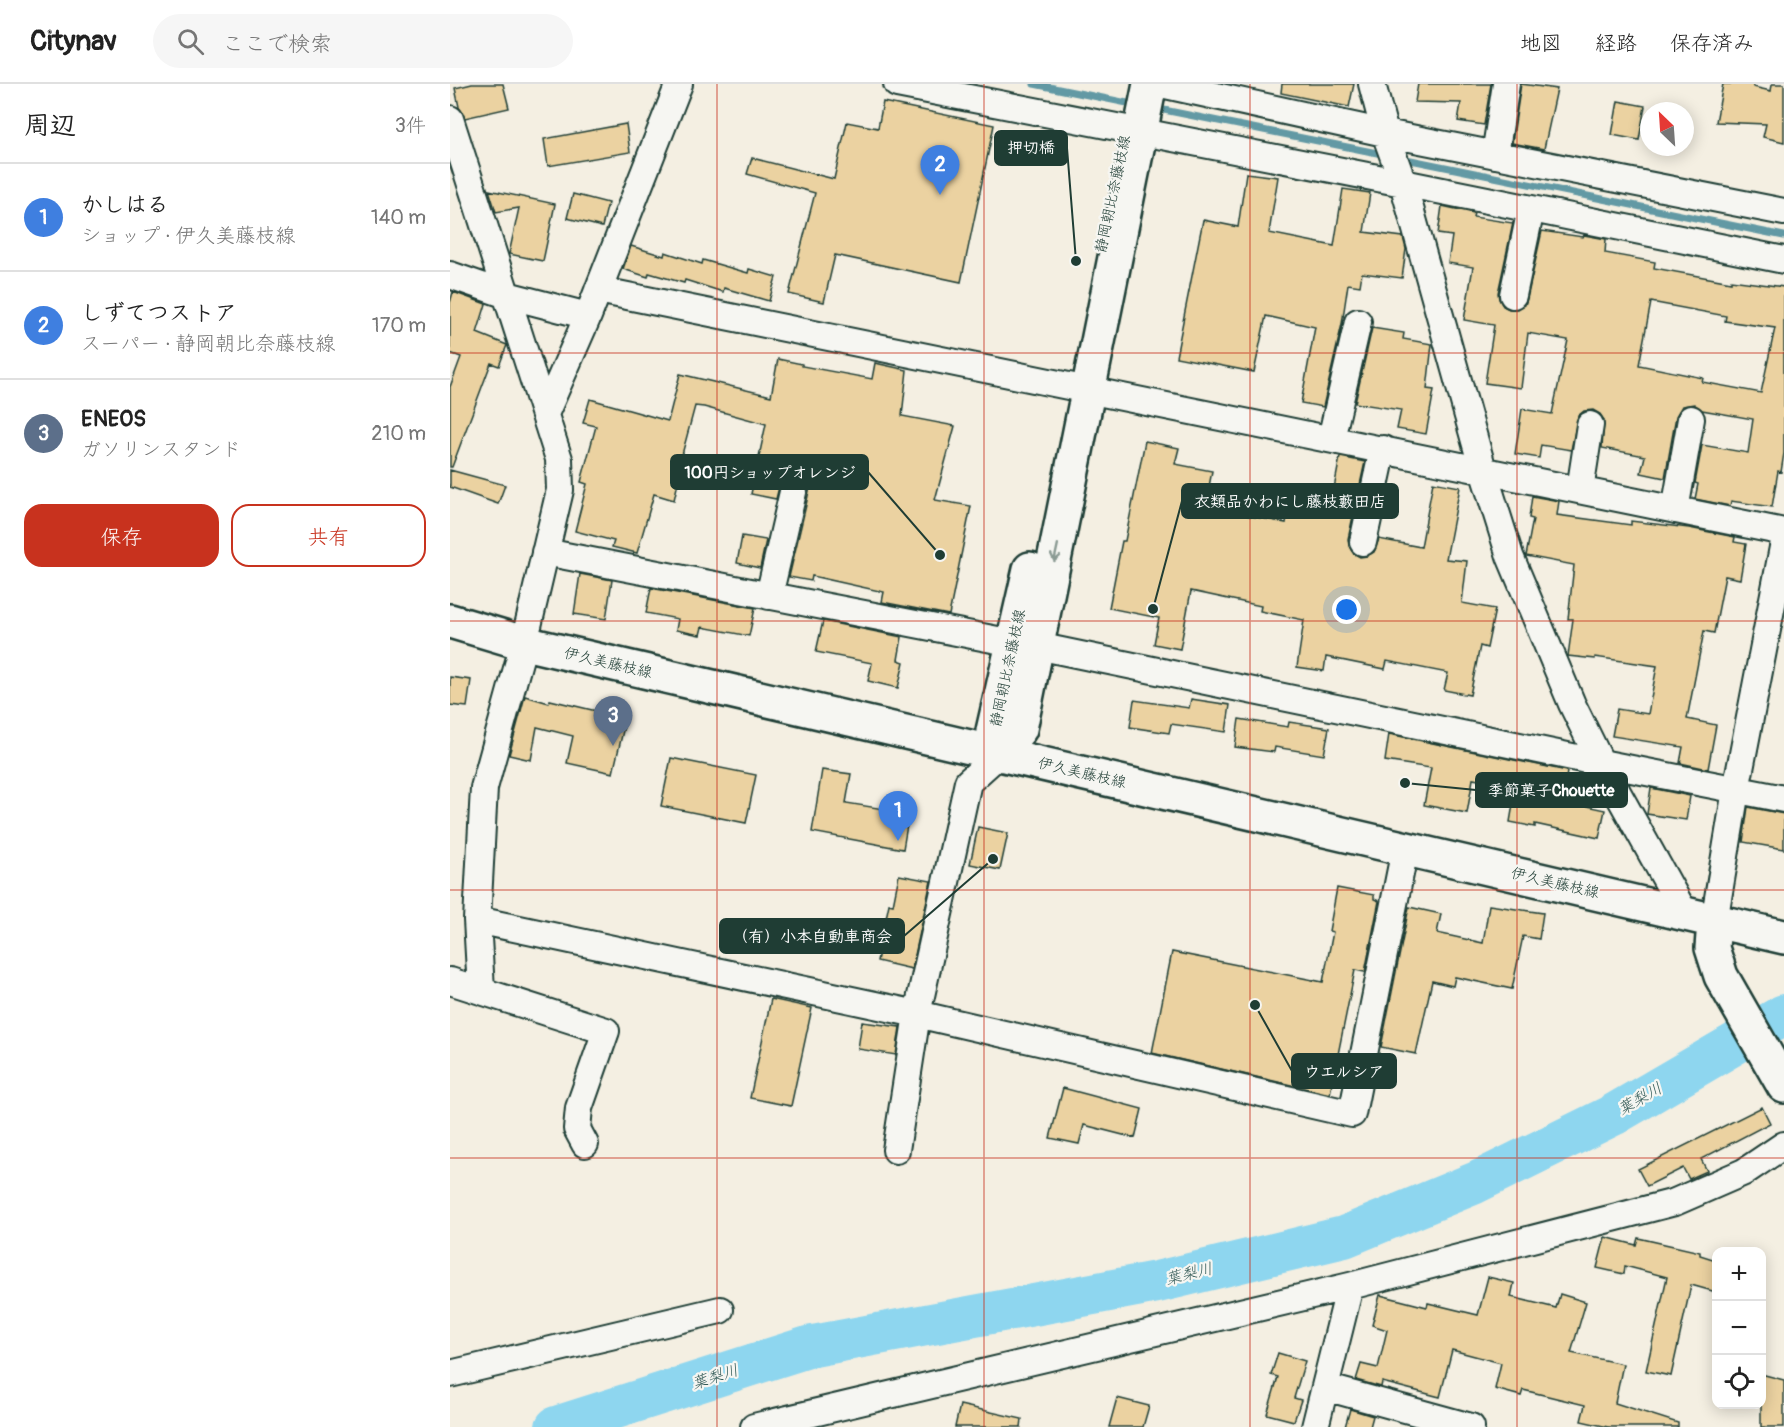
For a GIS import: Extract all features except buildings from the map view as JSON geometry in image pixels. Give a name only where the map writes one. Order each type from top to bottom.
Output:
[{"type":"main road","name":"静岡朝比奈藤枝線","points":[[1134,132],[1137,84]]},
{"type":"main road","name":"静岡朝比奈藤枝線","points":[[999,754],[993,731],[1025,645],[1134,132],[1150,84]]},
{"type":"main road","name":"伊久美藤枝線","points":[[450,621],[525,643],[1784,937]]},
{"type":"main road","points":[[1700,918],[1721,976],[1784,1086]]},
{"type":"street","points":[[545,414],[588,316],[680,84]]},
{"type":"street","points":[[897,84],[1784,260]]},
{"type":"street","points":[[1161,84],[1385,133],[1784,212]]},
{"type":"street","points":[[1372,84],[1510,556],[1572,704],[1600,763],[1700,918]]},
{"type":"street","points":[[1495,155],[1506,84]]},
{"type":"street","points":[[450,119],[559,459],[560,490],[525,643],[484,788],[477,920],[481,990]]},
{"type":"street","points":[[1513,295],[1531,210]]},
{"type":"street","points":[[450,275],[507,295],[588,316]]},
{"type":"street","points":[[598,290],[1784,532]]},
{"type":"street","points":[[1331,439],[1358,322]]},
{"type":"street","points":[[1674,510],[1691,419]]},
{"type":"street","points":[[1580,490],[1590,425]]},
{"type":"street","points":[[1363,542],[1383,449]]},
{"type":"street","points":[[769,596],[796,479]]},
{"type":"street","points":[[1700,918],[1736,790],[1784,542]]},
{"type":"street","points":[[545,552],[1025,645],[1784,799]]},
{"type":"street","points":[[896,1150],[917,1014],[968,783],[999,754]]},
{"type":"street","points":[[477,920],[917,1014],[1352,1114],[1405,849]]},
{"type":"street","points":[[450,981],[606,1031],[579,1107],[577,1129],[585,1144]]},
{"type":"street","points":[[754,1427],[787,1423],[1350,1286],[1675,1202],[1744,1172],[1784,1145]]},
{"type":"street","points":[[1315,1427],[1350,1286]]},
{"type":"street","points":[[450,1374],[720,1310]]},
{"type":"street","points":[[1325,1387],[1471,1427]]},
{"type":"waterway","points":[[1034,84],[1137,105]]},
{"type":"waterway","points":[[1154,108],[1387,155]]},
{"type":"waterway","points":[[1401,158],[1784,236]]},
{"type":"waterway","name":"葉梨川","points":[[556,1427],[808,1347],[1157,1282],[1344,1237],[1475,1183],[1613,1115],[1784,1015]]},
{"type":"place","name":"しずてつストア","points":[[940,195]]},
{"type":"place","name":"押切橋","points":[[1076,261]]},
{"type":"place","name":"100円ショップオレンジ","points":[[940,555]]},
{"type":"place","name":"衣類品かわにし藤枝藪田店","points":[[1153,609]]},
{"type":"place","name":"ENEOS","points":[[613,746]]},
{"type":"place","name":"季節菓子Chouette","points":[[1405,783]]},
{"type":"place","name":"かしはる","points":[[898,841]]},
{"type":"place","name":"（有）小本自動車商会","points":[[993,859]]},
{"type":"place","name":"ウエルシア","points":[[1255,1005]]}]
